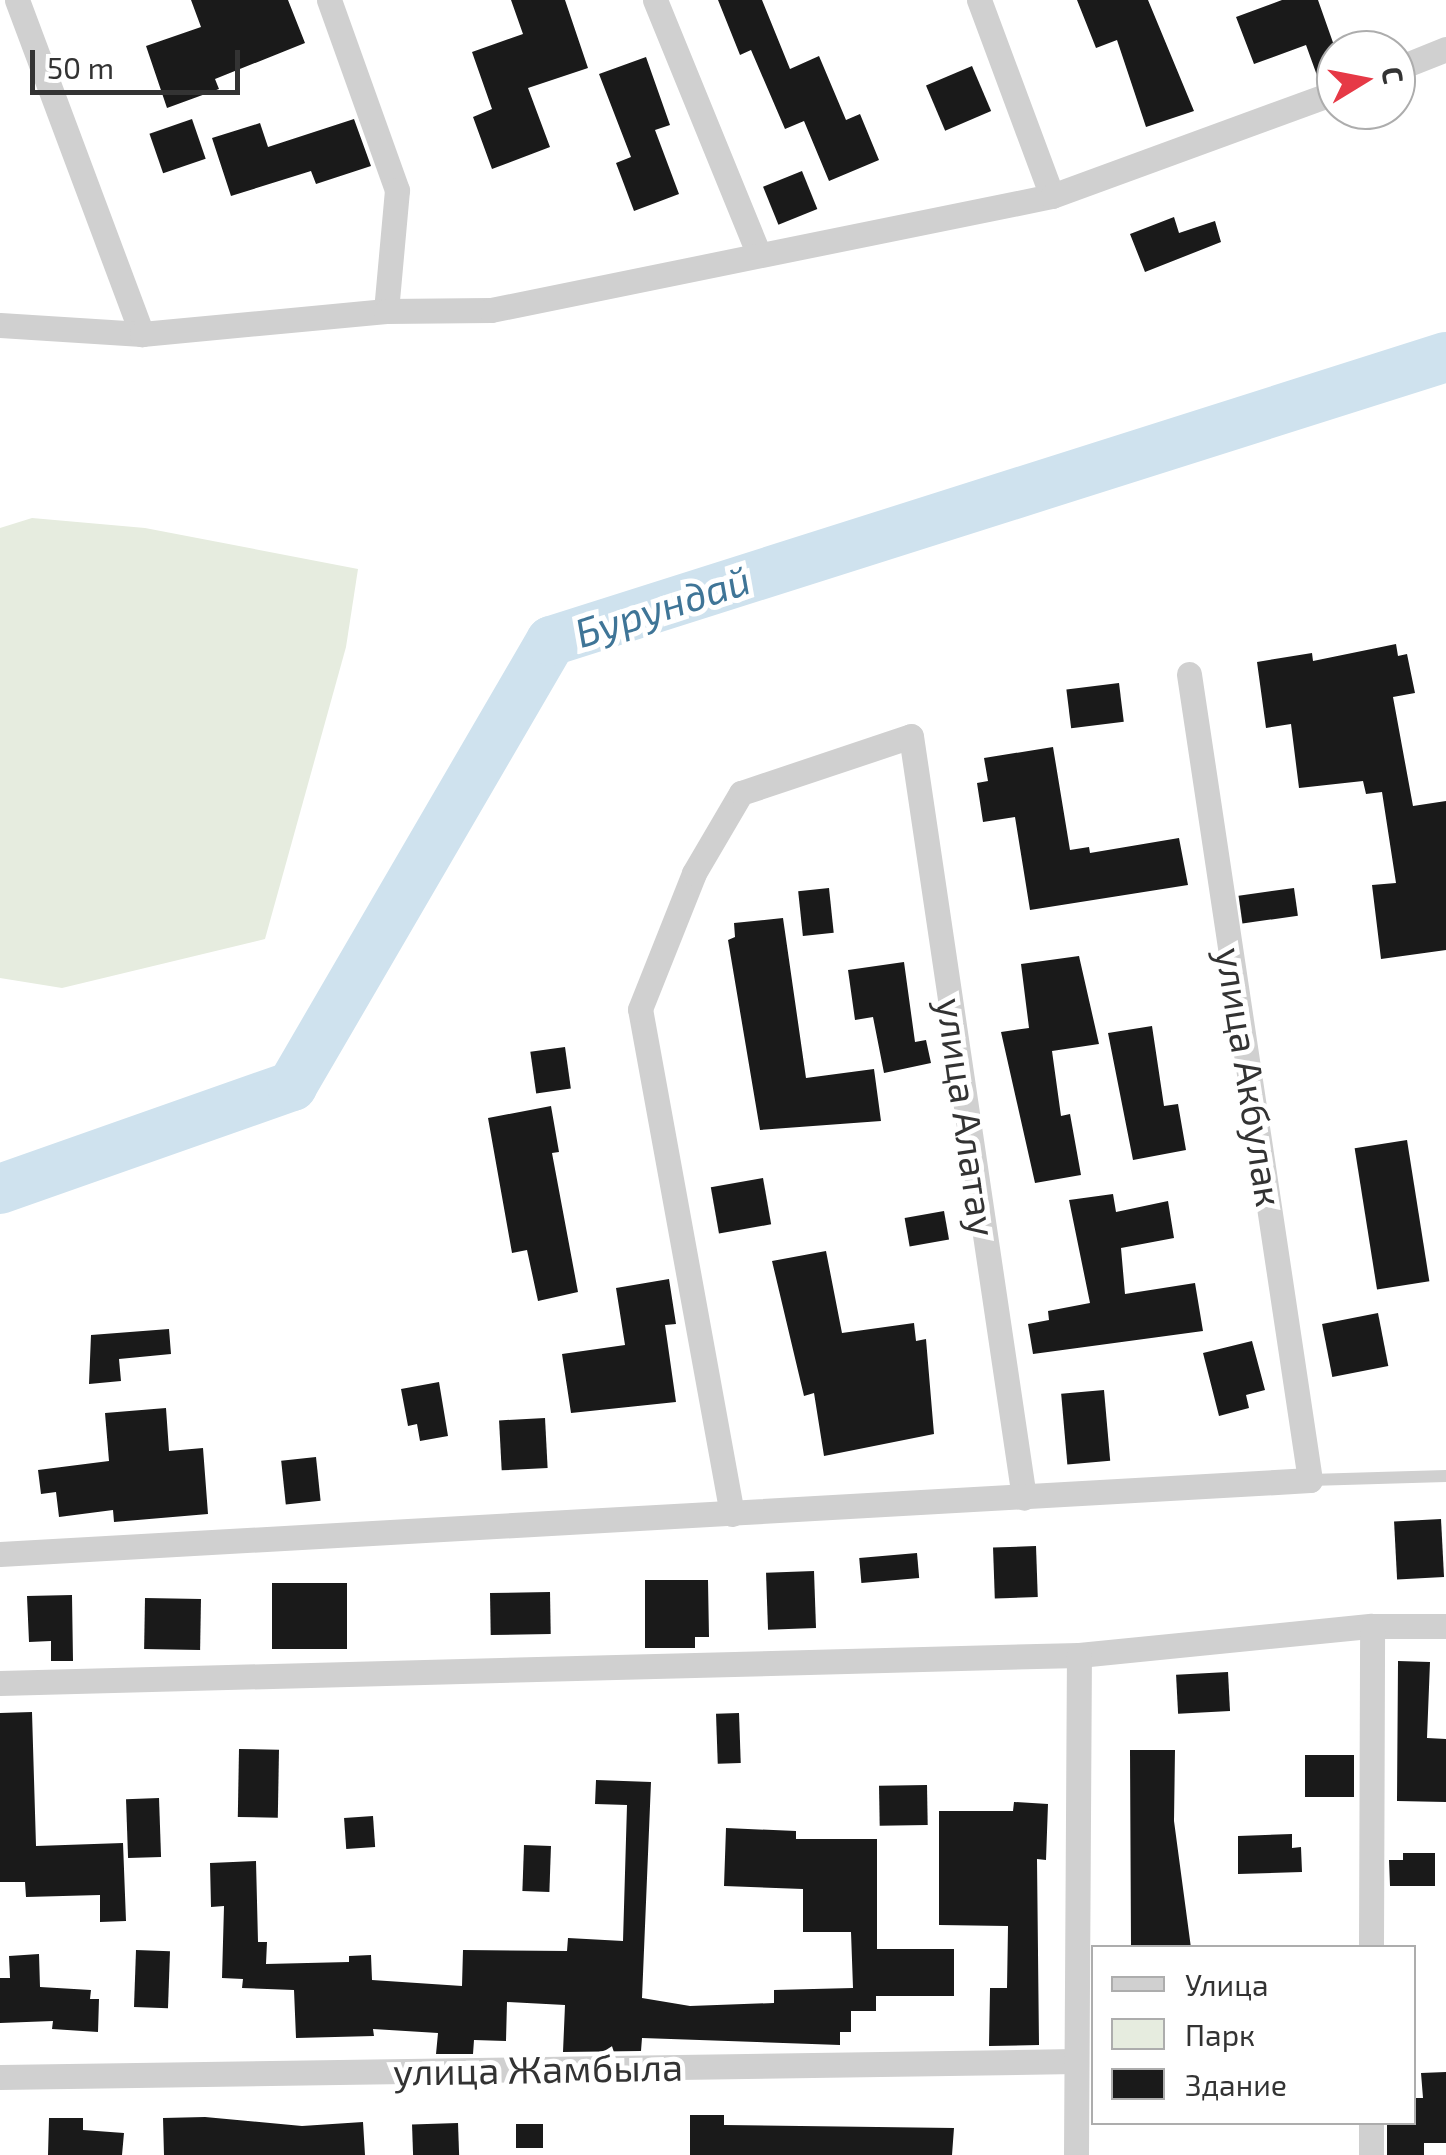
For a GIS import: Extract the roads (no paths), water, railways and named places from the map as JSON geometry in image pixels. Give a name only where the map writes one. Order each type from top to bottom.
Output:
[{"type":"street","points":[[17,0],[142,334]]},
{"type":"street","points":[[329,0],[397,190],[386,311]]},
{"type":"street","points":[[656,0],[758,253]]},
{"type":"street","points":[[980,0],[1052,196]]},
{"type":"street","points":[[1416,60],[1446,49]]},
{"type":"street","points":[[0,325],[142,334],[386,311],[491,310],[1052,196],[1316,99]]},
{"type":"street","name":"улица Акбулак","points":[[1189,674],[1310,1480]]},
{"type":"street","name":"улица Алатау","points":[[732,1514],[640,1009],[694,874],[741,794],[911,736],[1024,1498]]},
{"type":"street","points":[[0,1554],[1310,1480]]},
{"type":"street","points":[[1372,1626],[1372,1945]]},
{"type":"street","points":[[0,1683],[1079,1655],[1372,1626],[1446,1626]]},
{"type":"street","points":[[1076,2155],[1079,1655]]},
{"type":"street","name":"улица Жамбыла","points":[[0,2078],[1076,2060]]},
{"type":"street","points":[[1371,2125],[1371,2155]]},
{"type":"lane","points":[[1310,1480],[1446,1476]]},
{"type":"waterway","name":"Бурундай","points":[[0,1189],[292,1086],[551,641],[1446,357]]}]
